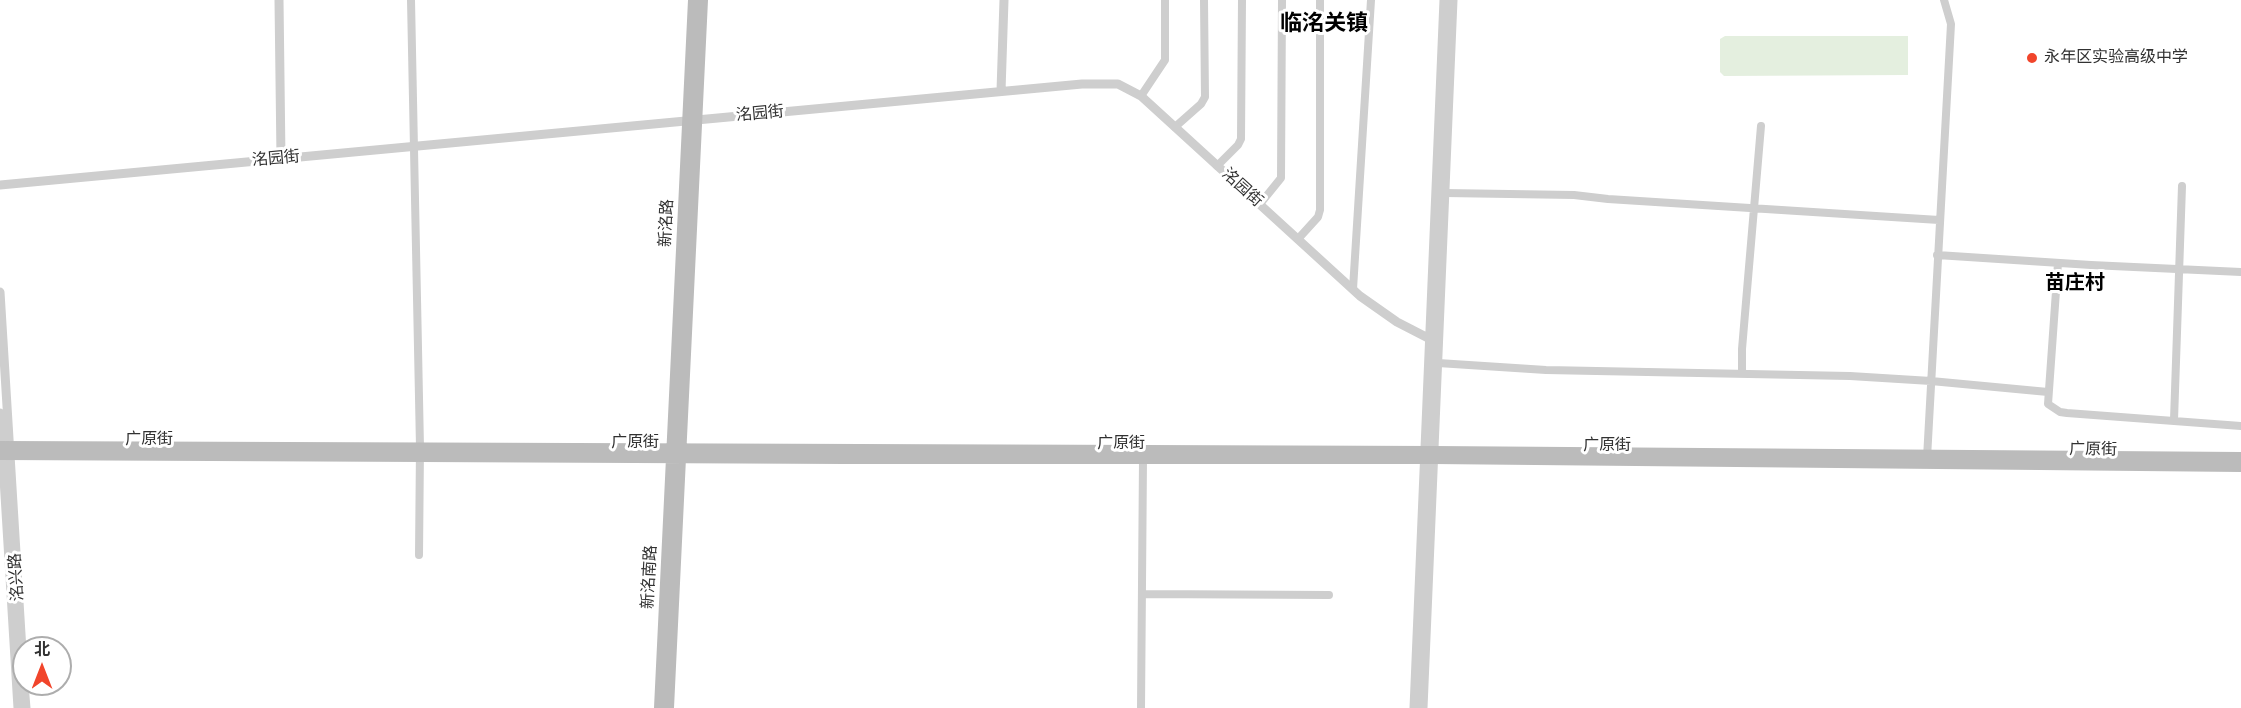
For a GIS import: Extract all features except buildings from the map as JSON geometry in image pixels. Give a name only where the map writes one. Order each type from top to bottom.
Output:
[{"type":"main road","name":"新洺路","points":[[676,453],[692,120],[693,0]]},
{"type":"main road","name":"新洺路","points":[[692,120],[703,0]]},
{"type":"main road","name":"广原街","points":[[4,450],[1927,459],[2241,457]]},
{"type":"main road","name":"广原街","points":[[676,453],[1143,459],[1429,455]]},
{"type":"main road","name":"新洺南路","points":[[658,708],[676,453]]},
{"type":"main road","name":"新洺南路","points":[[669,708],[676,453]]},
{"type":"main road","name":"广原街","points":[[1927,459],[2241,467]]},
{"type":"street","points":[[279,0],[281,159]]},
{"type":"street","points":[[411,0],[419,555]]},
{"type":"street","points":[[1001,92],[1004,0]]},
{"type":"street","points":[[1141,96],[1165,60],[1165,0]]},
{"type":"street","points":[[1175,127],[1201,104],[1205,97],[1204,0]]},
{"type":"street","points":[[1217,165],[1238,145],[1241,139],[1242,0]]},
{"type":"street","points":[[1260,204],[1281,178],[1282,0]]},
{"type":"street","points":[[1299,239],[1318,218],[1320,210],[1320,0]]},
{"type":"street","points":[[1353,289],[1371,0]]},
{"type":"street","points":[[1423,708],[1430,339],[1444,0]]},
{"type":"street","points":[[1414,708],[1429,455],[1438,363],[1453,0]]},
{"type":"street","points":[[1927,459],[1951,24],[1944,0]]},
{"type":"street","name":"洺园街","points":[[0,185],[1001,92],[1105,83],[1118,84],[1141,96],[1353,289],[1397,322],[1430,339]]},
{"type":"street","points":[[1742,374],[1742,349],[1761,126]]},
{"type":"street","points":[[2174,420],[2182,186]]},
{"type":"street","points":[[1445,193],[1574,195],[1939,220]]},
{"type":"street","points":[[1937,255],[2241,272]]},
{"type":"street","points":[[2058,263],[2048,404],[2060,412],[2241,426]]},
{"type":"street","name":"洺兴路","points":[[0,292],[4,450],[18,708]]},
{"type":"street","points":[[1438,363],[1546,370],[1850,376],[2049,392]]},
{"type":"street","name":"洺兴路","points":[[0,413],[20,636]]},
{"type":"street","points":[[1141,708],[1143,459]]},
{"type":"street","points":[[1142,594],[1329,595]]},
{"type":"green space","points":[[1725,36],[1908,36],[1908,75],[1724,76],[1720,72],[1720,39]]},
{"type":"place","name":"永年区实验高级中学","points":[[2032,58]]},
{"type":"district","name":"临洺关镇","points":[[1324,24]]},
{"type":"district","name":"苗庄村","points":[[2075,284]]}]
